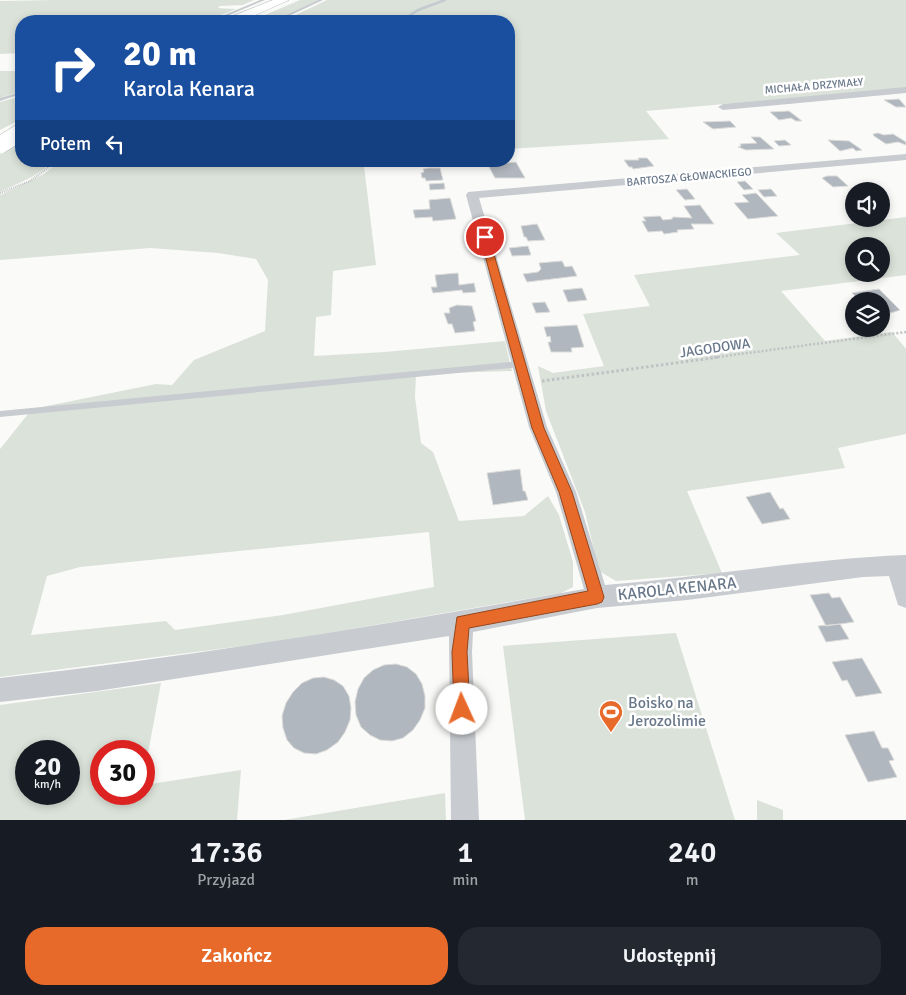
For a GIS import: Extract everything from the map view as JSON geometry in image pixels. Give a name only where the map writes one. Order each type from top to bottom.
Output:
[{"type":"main road","points":[[247,15],[283,0]]},
{"type":"main road","points":[[260,15],[295,0]]},
{"type":"main road","points":[[0,135],[15,126]]},
{"type":"main road","points":[[0,145],[15,136]]},
{"type":"street","name":"MICHAŁA DRZYMAŁY","points":[[723,107],[906,90]]},
{"type":"street","name":"BARTOSZA GŁOWACKIEGO","points":[[521,364],[472,195],[906,157]]},
{"type":"street","points":[[521,364],[538,428],[566,492],[597,597]]},
{"type":"street","points":[[902,565],[906,597]]},
{"type":"street","name":"KAROLA KENARA","points":[[0,690],[97,679],[330,643],[462,622],[597,597],[686,589],[863,567],[902,565]]},
{"type":"street","points":[[462,622],[460,652],[465,820]]},
{"type":"lane","points":[[227,15],[263,0]]},
{"type":"lane","points":[[288,15],[321,0]]},
{"type":"lane","points":[[0,100],[15,95]]},
{"type":"lane","points":[[0,135],[15,133]]},
{"type":"lane","points":[[0,414],[521,364]]},
{"type":"path","points":[[0,193],[30,181],[49,167]]},
{"type":"path","name":"JAGODOWA","points":[[526,384],[906,332]]},
{"type":"shaded area","points":[[254,0],[243,5],[220,6],[218,8],[236,9],[221,15],[15,15],[15,53],[0,54],[0,1]]},
{"type":"shaded area","points":[[300,0],[318,0],[286,15],[265,15]]},
{"type":"shaded area","points":[[327,0],[906,0],[906,88],[646,111],[669,139],[515,149],[515,15],[296,15]]},
{"type":"shaded area","points":[[0,71],[15,71],[15,93],[0,98]]},
{"type":"shaded area","points":[[15,98],[15,122],[0,130],[0,102]]},
{"type":"shaded area","points":[[15,145],[15,167],[46,167],[32,177],[0,192],[0,152]]},
{"type":"shaded area","points":[[53,167],[364,167],[376,265],[333,271],[331,315],[316,317],[314,356],[385,352],[505,341],[512,371],[416,374],[415,397],[421,443],[433,452],[459,521],[524,516],[548,496],[559,515],[573,562],[573,587],[561,593],[281,641],[0,677],[0,449],[32,409],[156,384],[172,385],[194,360],[265,331],[268,280],[256,259],[218,253],[150,248],[0,260],[0,195],[44,174]],"holes":[[[429,532],[434,587],[283,615],[175,630],[166,621],[31,635],[47,576],[80,567]]]},
{"type":"shaded area","points":[[906,217],[906,275],[890,277],[890,237],[845,237],[845,282],[851,282],[781,291],[825,341],[855,337],[890,337],[890,332],[892,332],[906,349],[906,434],[838,448],[845,468],[687,491],[722,573],[616,581],[599,571],[585,512],[546,411],[538,366],[553,373],[604,366],[583,314],[650,306],[634,275],[800,255],[776,233],[845,225],[845,227],[890,227],[890,219]]},
{"type":"shaded area","name":"Boisko na Jerozolimie","points":[[676,633],[735,820],[525,820],[503,646]]},
{"type":"shaded area","points":[[161,683],[150,740],[90,740],[90,805],[155,805],[155,783],[241,770],[237,820],[0,820],[0,705]]},
{"type":"shaded area","points":[[445,793],[446,820],[284,820]]},
{"type":"shaded area","points":[[757,800],[783,810],[783,820],[757,820]]},
{"type":"building","points":[[899,99],[906,107],[896,107],[884,100]]},
{"type":"building","points":[[789,111],[802,121],[796,121],[791,118],[779,120],[770,112]]},
{"type":"building","points":[[730,121],[736,127],[713,129],[703,122]]},
{"type":"building","points":[[873,134],[884,135],[893,134],[906,142],[906,145],[898,142],[886,144]]},
{"type":"building","points":[[751,137],[760,137],[774,149],[746,150],[738,147],[741,146],[740,144],[757,143]]},
{"type":"building","points":[[785,140],[791,145],[779,146],[774,141]]},
{"type":"building","points":[[828,140],[849,141],[862,150],[856,151],[853,148],[840,151]]},
{"type":"building","points":[[638,158],[647,158],[654,166],[633,169],[624,160],[639,160]]},
{"type":"building","points":[[515,162],[525,178],[495,178],[489,167],[515,167]]},
{"type":"building","points":[[440,168],[443,180],[426,181],[425,178],[422,178],[421,173],[424,172],[423,169]]},
{"type":"building","points":[[837,176],[845,183],[845,186],[833,187],[822,178]]},
{"type":"building","points":[[745,181],[753,189],[744,190],[737,182]]},
{"type":"building","points":[[444,183],[445,189],[430,190],[429,184]]},
{"type":"building","points":[[687,189],[695,199],[685,200],[676,190]]},
{"type":"building","points":[[771,189],[777,196],[764,197],[758,190]]},
{"type":"building","points":[[756,193],[778,216],[748,219],[734,203],[749,202],[742,195]]},
{"type":"building","points":[[450,198],[456,219],[433,221],[432,217],[415,218],[413,210],[430,209],[429,200]]},
{"type":"building","points":[[700,205],[714,224],[691,224],[694,229],[677,230],[678,232],[664,234],[662,231],[648,232],[642,221],[646,221],[643,217],[660,216],[663,220],[672,219],[673,217],[692,218],[684,206]]},
{"type":"building","points":[[537,224],[545,240],[528,241],[524,237],[521,226]]},
{"type":"building","points":[[528,246],[531,255],[512,256],[509,248]]},
{"type":"building","points":[[562,261],[565,267],[572,266],[577,276],[527,282],[523,274],[538,272],[541,269],[539,263]]},
{"type":"building","points":[[458,273],[459,285],[474,283],[476,292],[463,293],[462,290],[433,293],[431,287],[437,287],[435,275]]},
{"type":"building","points":[[582,288],[587,300],[568,302],[563,290]]},
{"type":"building","points":[[879,289],[882,292],[859,292]]},
{"type":"building","points":[[890,300],[900,310],[890,313]]},
{"type":"building","points":[[545,302],[550,312],[536,313],[532,303]]},
{"type":"building","points":[[457,305],[472,306],[476,321],[473,322],[475,331],[455,333],[452,324],[448,324],[444,313],[450,313],[449,308]]},
{"type":"building","points":[[577,325],[584,347],[571,348],[572,352],[551,352],[548,342],[551,342],[550,336],[547,337],[544,327]]},
{"type":"building","points":[[520,469],[523,491],[525,491],[528,500],[493,505],[487,473]]},
{"type":"building","points":[[770,492],[780,509],[783,508],[790,519],[762,524],[746,497]]},
{"type":"building","points":[[829,593],[832,598],[840,597],[854,622],[826,626],[810,595]]},
{"type":"building","points":[[840,624],[849,639],[826,642],[818,626]]},
{"type":"building","points":[[862,658],[882,693],[856,697],[847,680],[842,681],[832,662]]},
{"type":"building","points":[[396,664],[407,667],[416,674],[422,684],[425,708],[413,730],[403,738],[392,741],[380,740],[370,735],[361,727],[356,715],[355,702],[358,689],[364,678],[373,670],[384,665]]},
{"type":"building","points":[[324,677],[334,680],[343,686],[349,696],[350,720],[338,742],[327,750],[316,754],[304,753],[294,748],[287,740],[282,716],[286,703],[302,683],[313,678]]},
{"type":"building","points":[[874,731],[882,748],[888,748],[894,760],[889,761],[897,777],[868,782],[845,735]]},
{"type":"waterway","points":[[410,15],[418,10],[445,0]]},
{"type":"place","name":"Boisko na Jerozolimie","points":[[611,733]]},
{"type":"route","points":[[462,709],[460,652],[462,622],[597,597],[566,492],[538,428],[485,237]]}]
